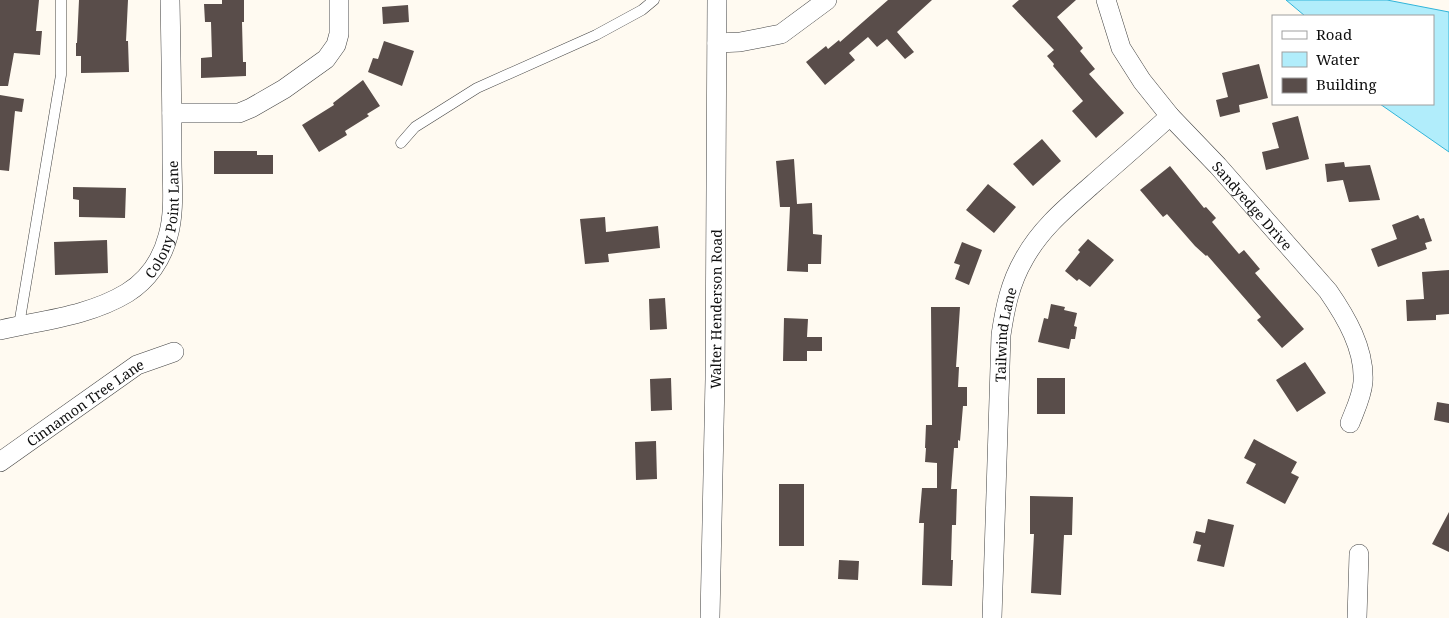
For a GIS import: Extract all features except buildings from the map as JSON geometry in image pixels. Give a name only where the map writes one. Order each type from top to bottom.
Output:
[{"type":"street","name":"Colony Point Lane","points":[[0,330],[79,313],[110,302],[129,292],[145,279],[157,263],[169,234],[172,209],[170,0]]},
{"type":"street","points":[[172,113],[239,113],[284,88],[326,59],[336,45],[339,34],[339,0]]},
{"type":"street","name":"Walter Henderson Road","points":[[710,618],[715,379],[717,0]]},
{"type":"street","points":[[716,43],[740,42],[781,34],[827,0]]},
{"type":"street","name":"Sandyedge Drive","points":[[1106,0],[1121,48],[1142,81],[1170,116],[1218,166],[1328,291],[1341,309],[1351,329],[1361,364],[1363,382],[1350,423]]},
{"type":"street","name":"Tailwind Lane","points":[[992,618],[1000,335],[1004,310],[1011,287],[1024,259],[1042,232],[1061,212],[1170,116]]},
{"type":"street","name":"Cinnamon Tree Lane","points":[[0,462],[136,365],[174,352]]},
{"type":"street","points":[[1357,618],[1359,554]]},
{"type":"lane","points":[[19,325],[61,75],[61,0]]},
{"type":"lane","points":[[401,143],[415,127],[477,88],[596,35],[642,10],[654,0]]},
{"type":"water","points":[[1286,0],[1387,0],[1449,12],[1449,152],[1381,105],[1434,105],[1434,15],[1304,15]]}]
